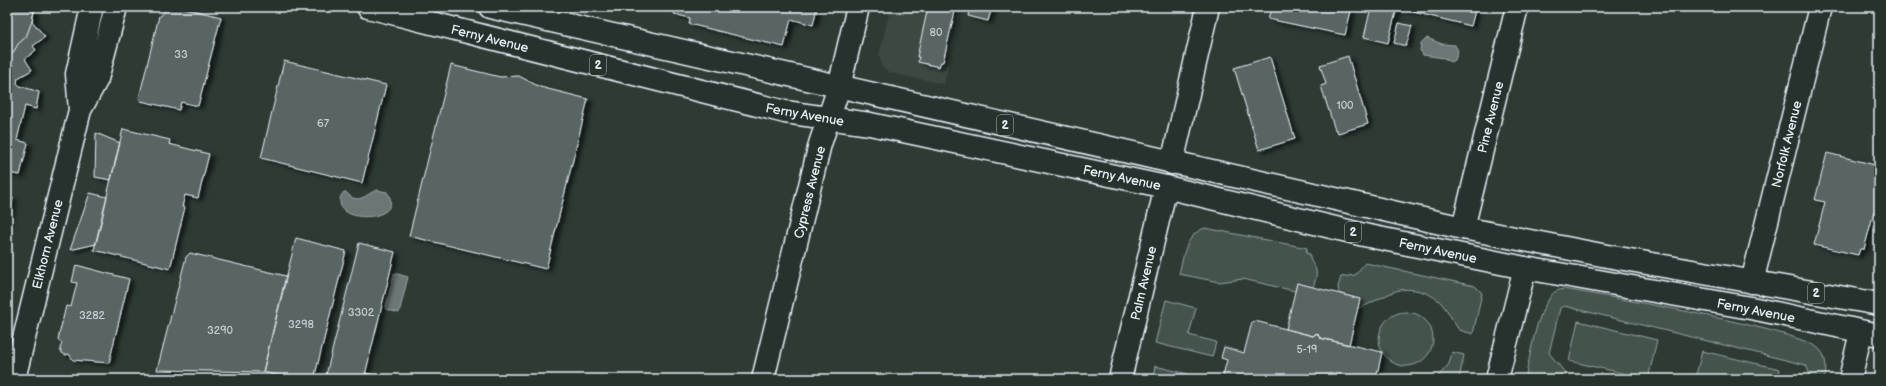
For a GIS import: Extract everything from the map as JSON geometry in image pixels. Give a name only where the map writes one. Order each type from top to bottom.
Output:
[{"type":"main road","name":"Elkhorn Avenue","points":[[80,110],[77,74],[92,7]]},
{"type":"main road","name":"Elkhorn Avenue","points":[[14,379],[80,110],[97,79],[116,7]]},
{"type":"main road","name":"Ferny Avenue","points":[[368,7],[786,112],[870,124],[1166,186],[1364,235],[1525,268],[1756,309],[1870,333]]},
{"type":"main road","name":"Ferny Avenue","points":[[490,7],[1463,228],[1607,256],[1879,304]]},
{"type":"main road","name":"Cypress Avenue","points":[[763,379],[820,144],[839,87],[858,7]]},
{"type":"main road","points":[[1172,163],[1208,7]]},
{"type":"main road","name":"Pine Avenue","points":[[1463,228],[1517,7]]},
{"type":"main road","name":"Norfolk Avenue","points":[[1752,282],[1820,7]]},
{"type":"main road","name":"Palm Avenue","points":[[1120,379],[1166,186]]},
{"type":"main road","points":[[1497,379],[1525,268]]},
{"type":"main road","points":[[1850,379],[1870,333]]},
{"type":"shaded area","points":[[891,7],[962,7],[944,84],[890,73],[882,67],[879,54]]},
{"type":"shaded area","points":[[1427,38],[1442,44],[1455,45],[1458,51],[1455,60],[1451,62],[1444,58],[1423,55],[1420,50],[1421,44]]},
{"type":"shaded area","points":[[377,190],[387,192],[391,202],[388,209],[381,214],[360,216],[350,214],[343,209],[340,200],[344,192],[358,199]]},
{"type":"shaded area","points":[[1205,228],[1307,248],[1306,253],[1310,254],[1311,261],[1316,270],[1316,277],[1313,287],[1297,283],[1295,291],[1243,279],[1219,282],[1179,274],[1186,246],[1193,235]]},
{"type":"shaded area","points":[[1365,263],[1475,286],[1482,293],[1473,334],[1459,330],[1447,310],[1437,299],[1418,291],[1397,291],[1357,309],[1360,299],[1339,293],[1338,287],[1341,277],[1355,275]]},
{"type":"shaded area","points":[[394,273],[408,277],[399,313],[385,309]]},
{"type":"shaded area","points":[[1564,289],[1742,323],[1806,342],[1820,350],[1824,357],[1826,372],[1824,379],[1809,379],[1810,375],[1806,365],[1564,306],[1560,308],[1549,353],[1566,374],[1565,379],[1525,379],[1534,336],[1541,314],[1552,294]]},
{"type":"shaded area","points":[[1166,300],[1196,308],[1189,335],[1216,342],[1212,357],[1155,343]]},
{"type":"shaded area","points":[[1401,312],[1411,312],[1421,316],[1429,324],[1433,334],[1433,344],[1429,354],[1421,362],[1411,366],[1401,366],[1391,362],[1383,354],[1379,344],[1379,334],[1383,324],[1391,316]]},
{"type":"shaded area","points":[[1578,321],[1657,340],[1648,379],[1569,361]]},
{"type":"shaded area","points":[[1702,351],[1780,369],[1778,379],[1695,379]]},
{"type":"shaded area","points":[[1452,352],[1464,355],[1459,379],[1436,379],[1449,364]]},
{"type":"shaded area","points":[[1155,366],[1188,374],[1187,379],[1153,379]]},
{"type":"building","points":[[7,7],[35,7],[26,37],[18,44],[13,53],[7,58]]},
{"type":"building","points":[[7,7],[35,7],[32,21],[45,37],[33,46],[36,50],[25,59],[32,70],[18,78],[17,83],[20,86],[39,92],[36,109],[25,106],[17,140],[28,143],[20,175],[8,173],[7,178]]},
{"type":"building","points":[[170,7],[179,7],[221,17],[198,106],[181,102],[179,110],[141,101],[139,98],[159,16]]},
{"type":"building","points":[[676,7],[817,7],[813,25],[791,19],[784,47],[689,24],[690,18],[674,14]]},
{"type":"building","points":[[928,7],[956,7],[943,62],[941,62],[939,67],[918,62],[919,57],[917,57]]},
{"type":"building","points":[[970,7],[992,7],[988,21],[968,16]]},
{"type":"building","points":[[1263,7],[1352,7],[1345,35],[1268,19],[1271,9]]},
{"type":"building","points":[[1371,7],[1476,7],[1471,26],[1397,8],[1388,43],[1364,37]]},
{"type":"building","points":[[1399,23],[1412,26],[1406,46],[1394,43]]},
{"type":"building","points":[[1348,56],[1368,124],[1338,133],[1337,130],[1335,130],[1321,86],[1326,84],[1320,65]]},
{"type":"building","points":[[1270,57],[1295,139],[1259,150],[1234,68]]},
{"type":"building","points":[[284,61],[386,85],[362,183],[261,158]]},
{"type":"building","points":[[451,65],[500,77],[519,76],[540,87],[588,99],[546,269],[409,236]]},
{"type":"building","points":[[123,129],[170,140],[169,144],[209,154],[198,198],[185,195],[182,207],[185,207],[170,269],[94,250]]},
{"type":"building","points":[[96,133],[120,143],[111,180],[95,177]]},
{"type":"building","points":[[1827,153],[1879,166],[1879,214],[1874,212],[1864,249],[1860,249],[1858,255],[1814,245],[1825,202],[1815,200]]},
{"type":"building","points":[[90,193],[107,197],[96,244],[70,250]]},
{"type":"building","points":[[7,196],[13,198],[7,226]]},
{"type":"building","points":[[296,238],[346,251],[314,379],[293,379],[263,372]]},
{"type":"building","points":[[359,243],[395,252],[364,379],[325,379]]},
{"type":"building","points":[[190,253],[286,276],[263,372],[157,370],[186,257]]},
{"type":"building","points":[[76,265],[129,279],[109,363],[73,360],[69,354],[65,355],[61,352],[60,348],[62,344],[58,339],[66,306],[71,307],[77,283],[72,282]]},
{"type":"building","points":[[1297,283],[1360,299],[1349,345],[1320,338],[1317,333],[1313,336],[1286,329]]},
{"type":"building","points":[[1255,321],[1313,336],[1317,333],[1320,338],[1382,352],[1376,379],[1222,379],[1227,360],[1221,358],[1224,347],[1244,353],[1252,322]]},
{"type":"building","points":[[365,373],[389,378],[364,379]]}]
